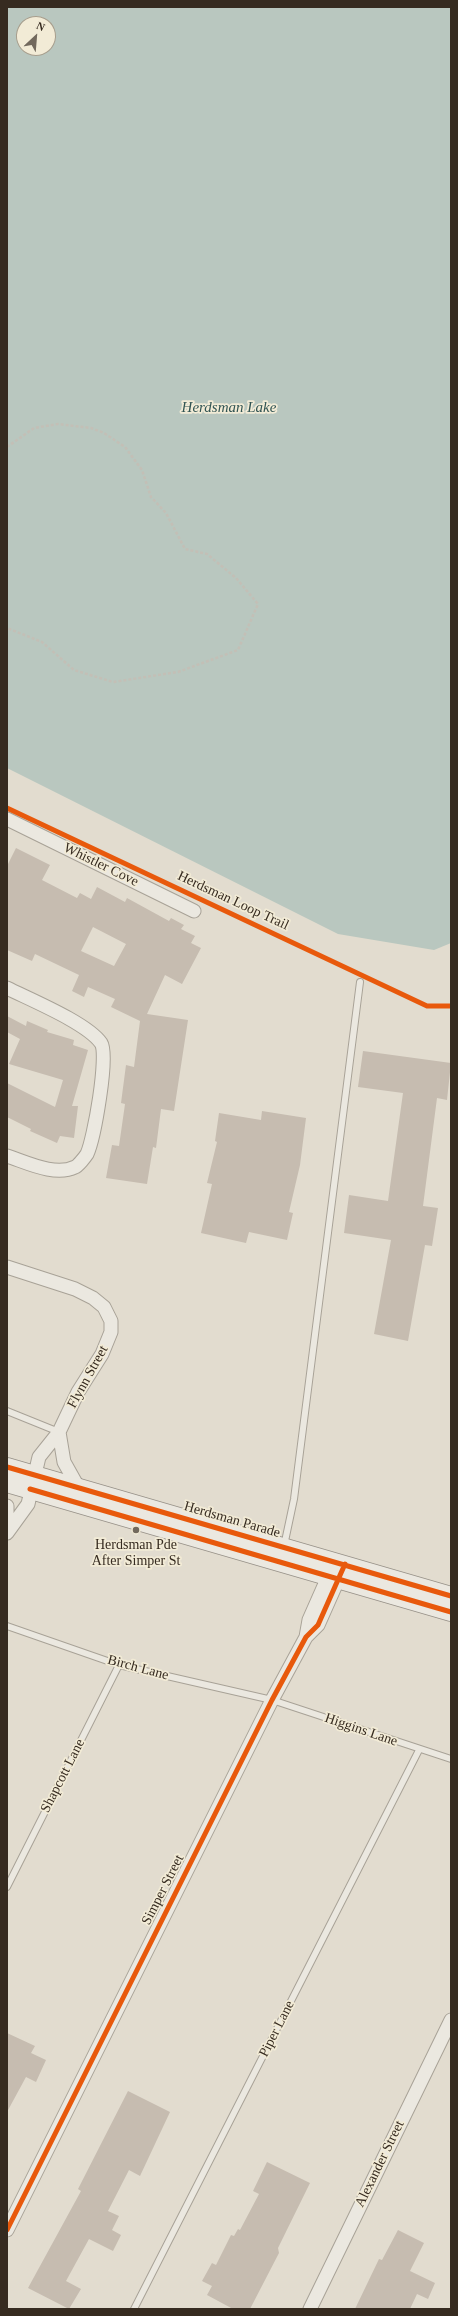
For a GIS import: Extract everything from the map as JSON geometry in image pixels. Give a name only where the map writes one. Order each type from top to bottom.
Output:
[{"type":"main road","name":"Herdsman Parade","points":[[7,1467],[32,1482],[336,1570],[451,1596]]},
{"type":"main road","name":"Herdsman Parade","points":[[7,1483],[32,1482],[78,1487],[284,1547],[336,1570],[451,1612]]},
{"type":"street","name":"Whistler Cove","points":[[7,819],[194,911]]},
{"type":"street","points":[[7,988],[87,1030],[102,1044],[104,1062],[94,1130],[86,1155],[75,1167],[53,1170],[7,1156]]},
{"type":"street","name":"Flynn Street","points":[[7,1268],[75,1289],[87,1295],[104,1307],[110,1321],[111,1332],[102,1354],[78,1392],[59,1432],[39,1457],[28,1504],[7,1533]]},
{"type":"street","points":[[59,1432],[64,1462],[78,1487]]},
{"type":"street","points":[[7,1506],[7,1525]]},
{"type":"street","name":"Simper Street","points":[[7,2230],[272,1700],[306,1637],[318,1625],[336,1570]]},
{"type":"street","name":"Alexander Street","points":[[310,2309],[451,2020]]},
{"type":"lane","points":[[284,1547],[294,1499],[360,982]]},
{"type":"lane","points":[[7,1411],[59,1432]]},
{"type":"lane","name":"Birch Lane","points":[[7,1626],[119,1664],[272,1700]]},
{"type":"lane","name":"Shapcott Lane","points":[[7,1887],[119,1664]]},
{"type":"lane","name":"Higgins Lane","points":[[272,1700],[419,1750],[451,1759]]},
{"type":"lane","name":"Piper Lane","points":[[134,2309],[419,1750]]},
{"type":"path","points":[[7,447],[34,428],[58,424],[91,428],[104,433],[125,447],[142,470],[150,498],[166,513],[185,549],[207,554],[236,578],[258,604],[238,650],[178,672],[113,682],[74,670],[42,642],[7,628]]},
{"type":"water","name":"Herdsman Lake","points":[[7,7],[451,7],[451,943],[434,950],[338,934],[7,768]]},
{"type":"building","points":[[16,848],[50,865],[42,880],[77,898],[80,893],[91,899],[97,887],[125,902],[127,898],[169,921],[171,918],[184,925],[181,929],[195,936],[191,943],[201,948],[182,984],[165,975],[147,1014],[188,1020],[174,1111],[161,1109],[156,1148],[153,1147],[147,1184],[106,1178],[112,1145],[119,1146],[125,1104],[121,1103],[126,1065],[134,1067],[140,1021],[111,1007],[115,999],[88,987],[84,997],[72,991],[79,975],[35,954],[32,961],[7,950],[7,866]],"holes":[[[93,927],[126,944],[114,966],[81,951]]]},
{"type":"building","points":[[7,1016],[26,1026],[27,1021],[48,1030],[47,1032],[74,1040],[73,1045],[88,1050],[72,1106],[78,1106],[74,1138],[60,1136],[57,1143],[30,1131],[31,1129],[7,1117],[7,1083],[55,1107],[63,1080],[9,1064],[20,1039],[7,1032]]},
{"type":"building","points":[[363,1051],[451,1063],[447,1100],[437,1098],[423,1206],[438,1208],[432,1246],[425,1245],[408,1341],[374,1334],[391,1240],[344,1233],[349,1195],[388,1201],[403,1093],[358,1087]]},
{"type":"building","points":[[262,1111],[306,1118],[300,1165],[289,1212],[293,1213],[287,1240],[249,1232],[246,1243],[201,1233],[212,1184],[207,1183],[217,1142],[215,1141],[219,1113],[261,1120]]},
{"type":"building","points":[[7,2033],[35,2046],[31,2053],[46,2060],[36,2082],[26,2077],[7,2112]]},
{"type":"building","points":[[128,2091],[170,2112],[140,2176],[129,2170],[108,2211],[119,2216],[112,2230],[121,2235],[113,2251],[89,2239],[66,2281],[81,2289],[69,2309],[28,2288],[81,2191],[78,2189]]},
{"type":"building","points":[[267,2162],[310,2183],[278,2248],[279,2253],[250,2309],[233,2309],[207,2295],[212,2286],[202,2281],[212,2263],[216,2265],[231,2235],[234,2236],[238,2229],[240,2230],[259,2194],[253,2191]]},
{"type":"building","points":[[398,2230],[424,2243],[410,2271],[435,2283],[428,2299],[417,2294],[410,2309],[355,2309],[379,2259],[382,2260]]},
{"type":"cycle path","name":"Herdsman Loop Trail","points":[[7,808],[427,1006],[451,1006]]},
{"type":"cycle path","points":[[7,1467],[451,1596]]},
{"type":"cycle path","points":[[30,1489],[451,1612]]},
{"type":"cycle path","points":[[7,2230],[272,1700],[306,1637],[318,1625],[345,1564]]},
{"type":"place","name":"Herdsman Pde After Simper St","points":[[136,1530]]}]
